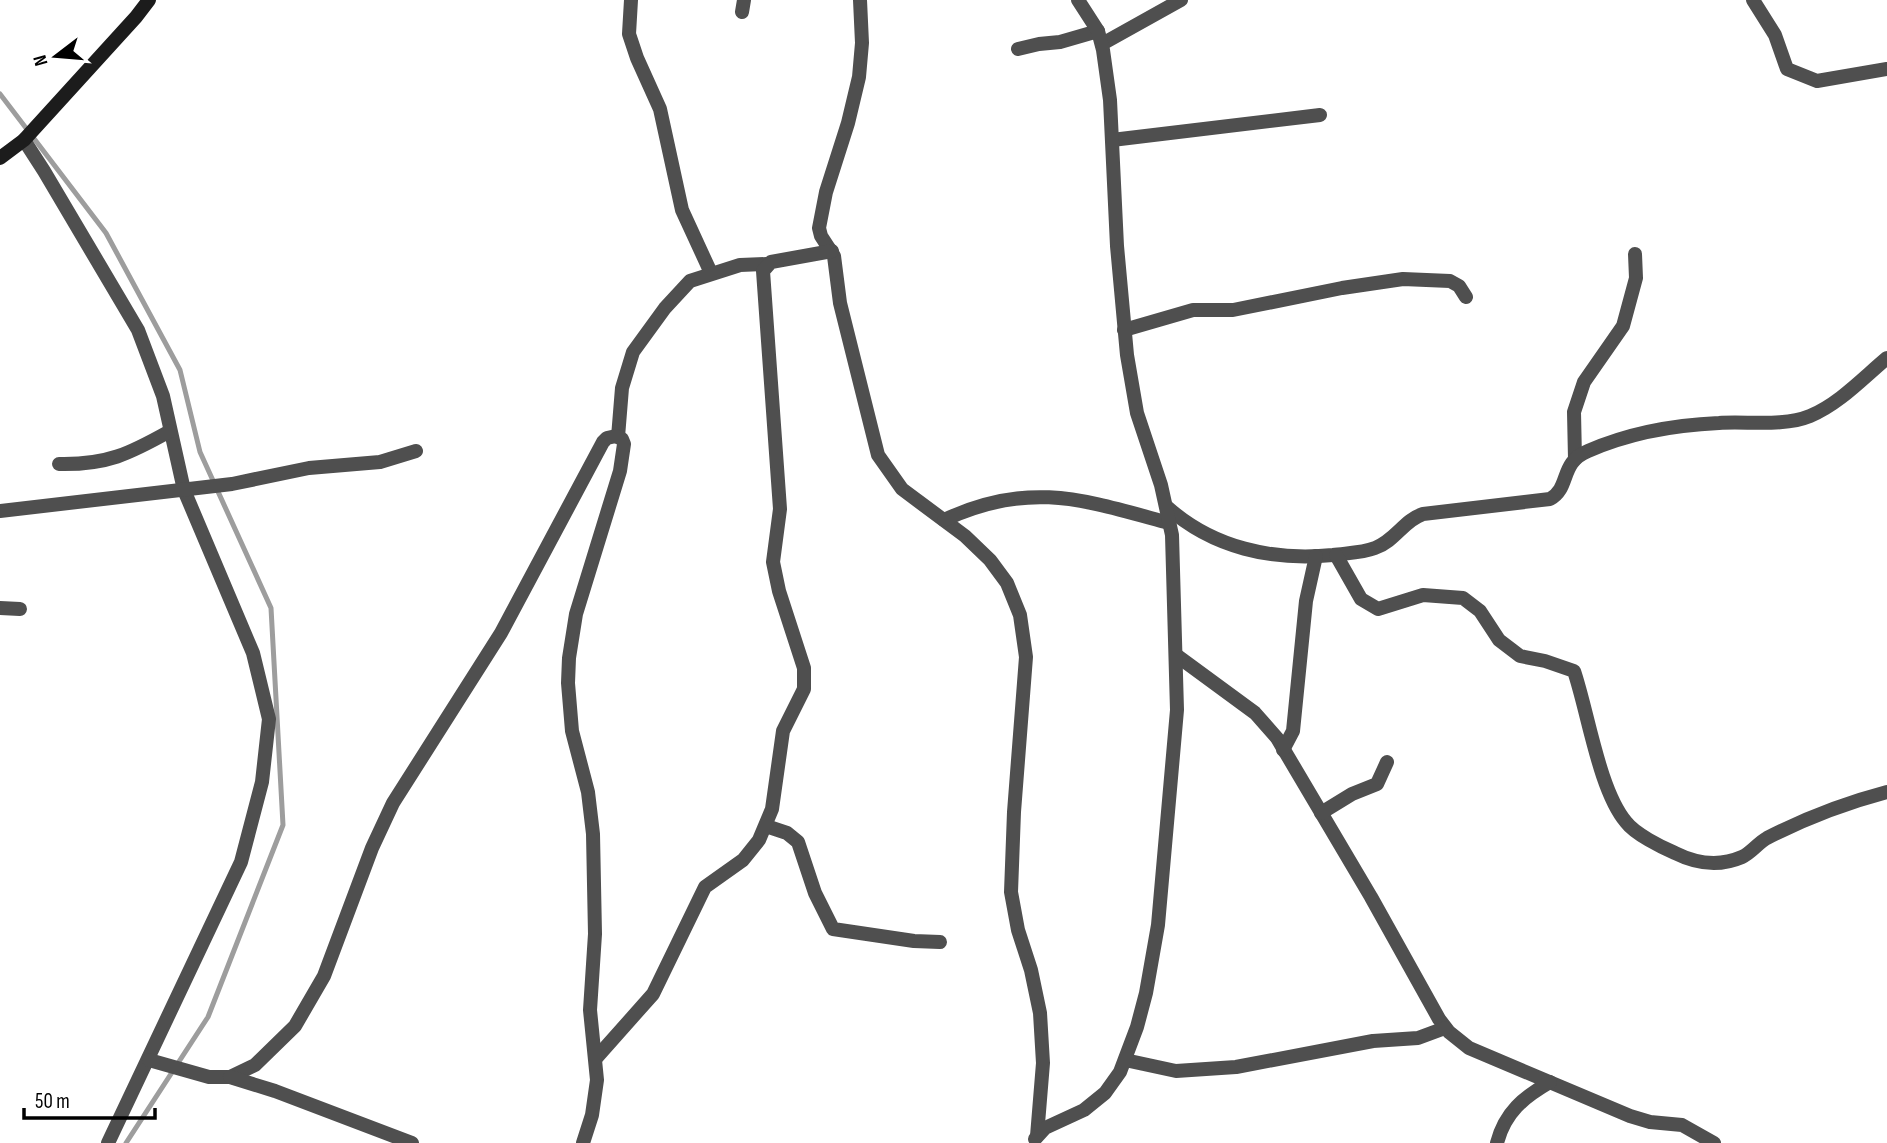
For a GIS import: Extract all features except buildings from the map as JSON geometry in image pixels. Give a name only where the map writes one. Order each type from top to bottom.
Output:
[{"type":"street","points":[[0,158],[24,139],[136,18],[149,0]]},
{"type":"street","points":[[631,0],[629,34],[660,109],[682,210],[711,273]]},
{"type":"street","points":[[860,0],[862,43],[859,77],[819,223],[821,236],[832,251],[836,265],[840,303],[878,455],[902,489],[965,536],[997,569],[1014,599],[1024,632],[1025,677],[1014,812],[1011,892],[1018,930],[1040,1011],[1043,1063],[1032,1141]]},
{"type":"street","points":[[1032,1141],[1053,1123],[1084,1110],[1095,1102],[1113,1083],[1125,1060],[1146,993],[1158,925],[1177,710],[1174,561],[1167,507],[1137,413],[1124,330],[1110,100],[1100,37],[1078,0]]},
{"type":"street","points":[[1018,49],[1100,37],[1181,0]]},
{"type":"street","points":[[1753,0],[1775,35],[1787,69],[1817,81],[1887,69]]},
{"type":"street","points":[[1112,140],[1320,115]]},
{"type":"street","points":[[24,139],[138,331],[163,397],[184,490],[254,653],[269,719],[262,782],[241,862],[108,1143]]},
{"type":"street","points":[[618,437],[622,388],[633,352],[665,308],[690,281],[740,265],[767,264],[832,251]]},
{"type":"street","points":[[1575,458],[1574,412],[1584,382],[1623,326],[1636,278],[1635,254]]},
{"type":"street","points":[[597,1057],[653,994],[705,887],[743,860],[759,840],[766,826],[775,792],[783,731],[801,699],[805,678],[773,562],[780,509],[763,273],[767,264]]},
{"type":"street","points":[[1124,330],[1193,310],[1233,310],[1403,279],[1450,281],[1459,286],[1466,297]]},
{"type":"street","points":[[1167,507],[1206,536],[1241,549],[1277,555],[1316,556],[1377,547],[1393,538],[1412,519],[1423,514],[1550,499],[1559,493],[1567,469],[1575,458],[1587,451],[1642,432],[1717,423],[1771,422],[1808,417],[1828,407],[1887,358]]},
{"type":"street","points":[[59,464],[88,464],[130,453],[170,431]]},
{"type":"street","points":[[230,1077],[249,1069],[265,1057],[288,1034],[307,1009],[336,948],[372,848],[393,803],[501,634],[540,556],[604,440],[610,436],[618,437],[624,444],[620,471],[576,614],[568,683],[572,731],[591,814],[595,934],[590,1010],[597,1057],[596,1097],[583,1143]]},
{"type":"street","points":[[0,510],[232,484],[309,468],[380,462],[416,451]]},
{"type":"street","points":[[944,520],[1004,500],[1048,496],[1169,523]]},
{"type":"street","points":[[1336,555],[1361,599],[1378,609],[1423,595],[1463,598],[1480,611],[1499,640],[1520,656],[1574,671],[1605,784],[1626,823],[1684,858],[1713,865],[1743,857],[1764,840],[1810,817],[1887,792]]},
{"type":"street","points":[[1283,750],[1293,731],[1306,601],[1316,556]]},
{"type":"street","points":[[0,608],[20,609]]},
{"type":"street","points":[[1176,655],[1257,715],[1272,732],[1445,1028],[1469,1048],[1638,1119],[1682,1125],[1714,1143]]},
{"type":"street","points":[[1321,813],[1352,794],[1377,784],[1387,762]]},
{"type":"street","points":[[766,826],[787,833],[798,842],[815,892],[833,929],[914,941],[940,942]]},
{"type":"street","points":[[1125,1060],[1176,1071],[1236,1067],[1373,1041],[1418,1038],[1445,1028]]},
{"type":"street","points":[[149,1060],[209,1077],[230,1077],[275,1091],[412,1143]]},
{"type":"street","points":[[1497,1143],[1511,1110],[1529,1094],[1550,1082]]},
{"type":"waterway","points":[[0,94],[106,233],[180,370],[200,452],[271,608],[283,825],[208,1017],[126,1143]]}]
